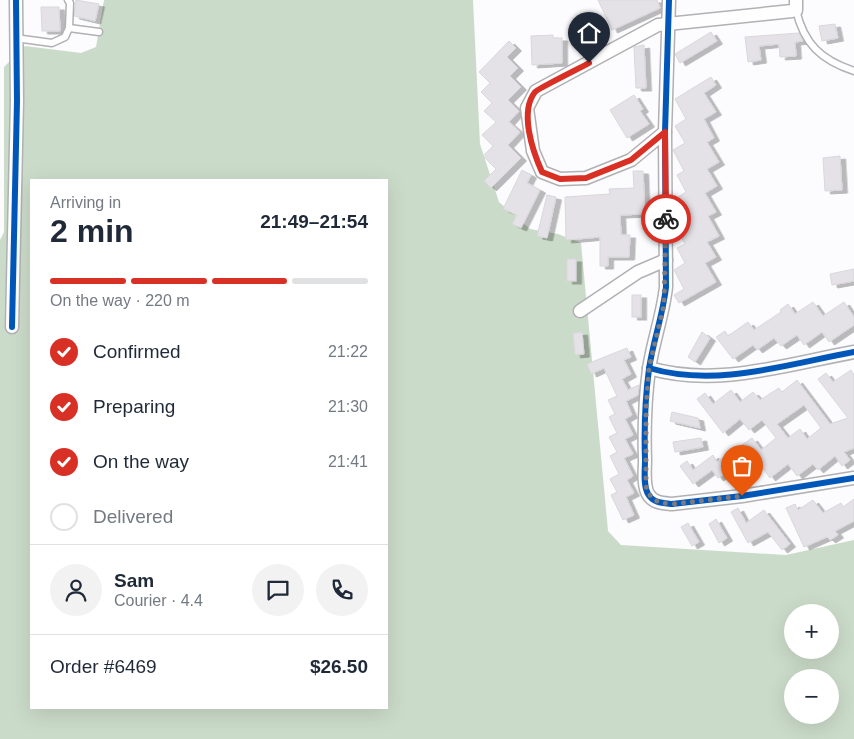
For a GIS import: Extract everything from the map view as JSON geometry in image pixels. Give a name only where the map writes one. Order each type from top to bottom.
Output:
[{"type":"street","points":[[12,327],[17,101],[16,0]]},
{"type":"street","points":[[669,0],[665,132],[666,260],[664,305],[649,368],[644,441],[649,494],[654,500],[672,504],[854,478]]},
{"type":"street","points":[[665,132],[631,160],[586,178],[560,179],[542,172],[532,151],[527,108],[536,90],[658,25],[796,5]]},
{"type":"street","points":[[580,311],[638,272],[666,260]]},
{"type":"street","points":[[649,368],[671,374],[697,376],[729,375],[854,352]]},
{"type":"lane","points":[[15,38],[52,42],[65,37],[69,28],[70,3],[68,0]]},
{"type":"lane","points":[[796,5],[801,30],[816,51],[833,64],[854,71]]},
{"type":"lane","points":[[69,28],[99,32]]},
{"type":"green space","points":[[104,0],[473,0],[480,144],[499,202],[530,229],[558,234],[581,243],[608,531],[621,545],[786,555],[854,540],[854,739],[0,739],[0,240],[4,232],[4,67],[25,46],[81,53],[96,47]]},
{"type":"building","points":[[76,0],[99,4],[95,21],[74,16]]},
{"type":"building","points":[[598,0],[657,0],[660,8],[612,30]]},
{"type":"building","points":[[41,7],[59,7],[60,31],[42,31]]},
{"type":"building","points":[[835,24],[838,38],[822,41],[819,26]]},
{"type":"building","points":[[711,32],[717,41],[680,63],[675,54]]},
{"type":"building","points":[[799,33],[803,41],[795,42],[796,56],[780,57],[779,44],[759,46],[761,60],[748,62],[745,37]]},
{"type":"building","points":[[553,35],[553,38],[562,38],[562,63],[532,65],[531,36]]},
{"type":"building","points":[[509,41],[516,48],[507,57],[518,68],[510,76],[521,87],[508,100],[519,111],[509,122],[520,132],[508,145],[521,158],[491,188],[484,181],[496,169],[483,156],[493,146],[482,135],[496,122],[484,111],[492,103],[481,92],[490,83],[479,72]]},
{"type":"building","points":[[644,45],[646,88],[636,88],[634,47]]},
{"type":"building","points":[[711,77],[716,85],[704,93],[716,112],[704,119],[714,138],[707,142],[719,162],[707,169],[717,186],[705,193],[716,212],[708,216],[719,236],[707,242],[716,257],[705,263],[716,282],[679,303],[674,295],[684,289],[674,270],[685,263],[677,248],[685,244],[674,224],[685,218],[675,199],[686,192],[677,175],[684,171],[673,150],[685,143],[675,126],[686,119],[675,99]]},
{"type":"building","points":[[634,95],[643,109],[640,111],[649,124],[627,138],[610,110]]},
{"type":"building","points":[[840,156],[842,190],[825,191],[823,158]]},
{"type":"building","points":[[522,170],[531,175],[527,183],[540,190],[521,228],[512,224],[517,215],[503,209]]},
{"type":"building","points":[[633,171],[643,171],[645,214],[620,215],[621,235],[630,235],[629,257],[608,257],[608,266],[600,266],[600,237],[566,240],[565,197],[610,194],[609,189],[634,188]]},
{"type":"building","points":[[547,195],[556,197],[547,238],[537,236]]},
{"type":"building","points":[[567,259],[576,259],[576,281],[567,281]]},
{"type":"building","points":[[854,269],[854,281],[832,285],[830,274]]},
{"type":"building","points":[[632,295],[641,295],[641,317],[632,317]]},
{"type":"building","points":[[813,302],[823,316],[844,302],[854,317],[854,325],[829,342],[822,332],[804,345],[797,335],[781,346],[774,338],[757,350],[753,345],[733,359],[716,337],[725,331],[728,336],[748,322],[754,330],[781,312],[780,310],[788,304],[795,314]]},
{"type":"building","points":[[582,332],[584,354],[575,355],[573,333]]},
{"type":"building","points":[[702,332],[710,338],[695,362],[688,357]]},
{"type":"building","points":[[627,348],[631,357],[624,360],[631,374],[622,379],[628,390],[639,385],[638,395],[626,401],[632,415],[625,419],[633,435],[625,439],[633,454],[624,458],[633,476],[627,480],[634,493],[626,497],[634,515],[623,520],[611,495],[617,492],[610,479],[619,474],[610,456],[617,452],[609,437],[617,433],[609,417],[615,414],[608,400],[617,396],[604,368],[591,374],[587,364]]},
{"type":"building","points":[[851,370],[854,375],[854,448],[844,452],[850,460],[842,466],[835,456],[818,470],[813,464],[797,476],[788,464],[770,478],[757,460],[740,472],[736,466],[718,478],[712,470],[693,484],[680,466],[687,461],[693,470],[713,455],[717,462],[752,438],[761,450],[776,438],[762,420],[749,430],[740,419],[723,433],[697,399],[705,393],[713,404],[731,390],[740,402],[753,392],[760,400],[779,388],[782,392],[797,380],[830,424],[848,418],[818,379],[826,373],[833,382]],"holes":[[[804,405],[821,428],[807,439],[800,429],[788,438],[777,424]]]},
{"type":"building","points":[[672,412],[698,418],[700,428],[670,421]]},
{"type":"building","points":[[701,438],[703,447],[675,452],[673,442]]},
{"type":"building","points":[[854,499],[854,521],[835,531],[838,535],[830,540],[827,537],[804,547],[786,508],[795,504],[798,510],[813,500],[823,513],[841,503],[843,507]]},
{"type":"building","points":[[738,508],[746,523],[764,510],[790,544],[782,550],[768,532],[748,543],[731,512]]},
{"type":"building","points":[[716,519],[727,538],[719,543],[709,524]]},
{"type":"building","points":[[688,523],[699,542],[692,546],[681,527]]},
{"type":"cycle path","points":[[12,327],[17,101],[16,0]]},
{"type":"cycle path","points":[[669,0],[665,132],[666,287],[648,380],[645,437],[646,490],[655,501],[672,504],[742,496],[854,478]]},
{"type":"cycle path","points":[[649,368],[674,374],[726,375],[778,368],[854,352]]},
{"type":"way so far","points":[[666,219],[666,286],[664,305],[649,368],[646,408],[644,441],[646,486],[649,494],[660,503],[672,504],[742,496]]},
{"type":"route","points":[[589,63],[536,90],[527,108],[532,151],[542,172],[560,179],[586,178],[631,160],[665,132],[666,219]]}]
